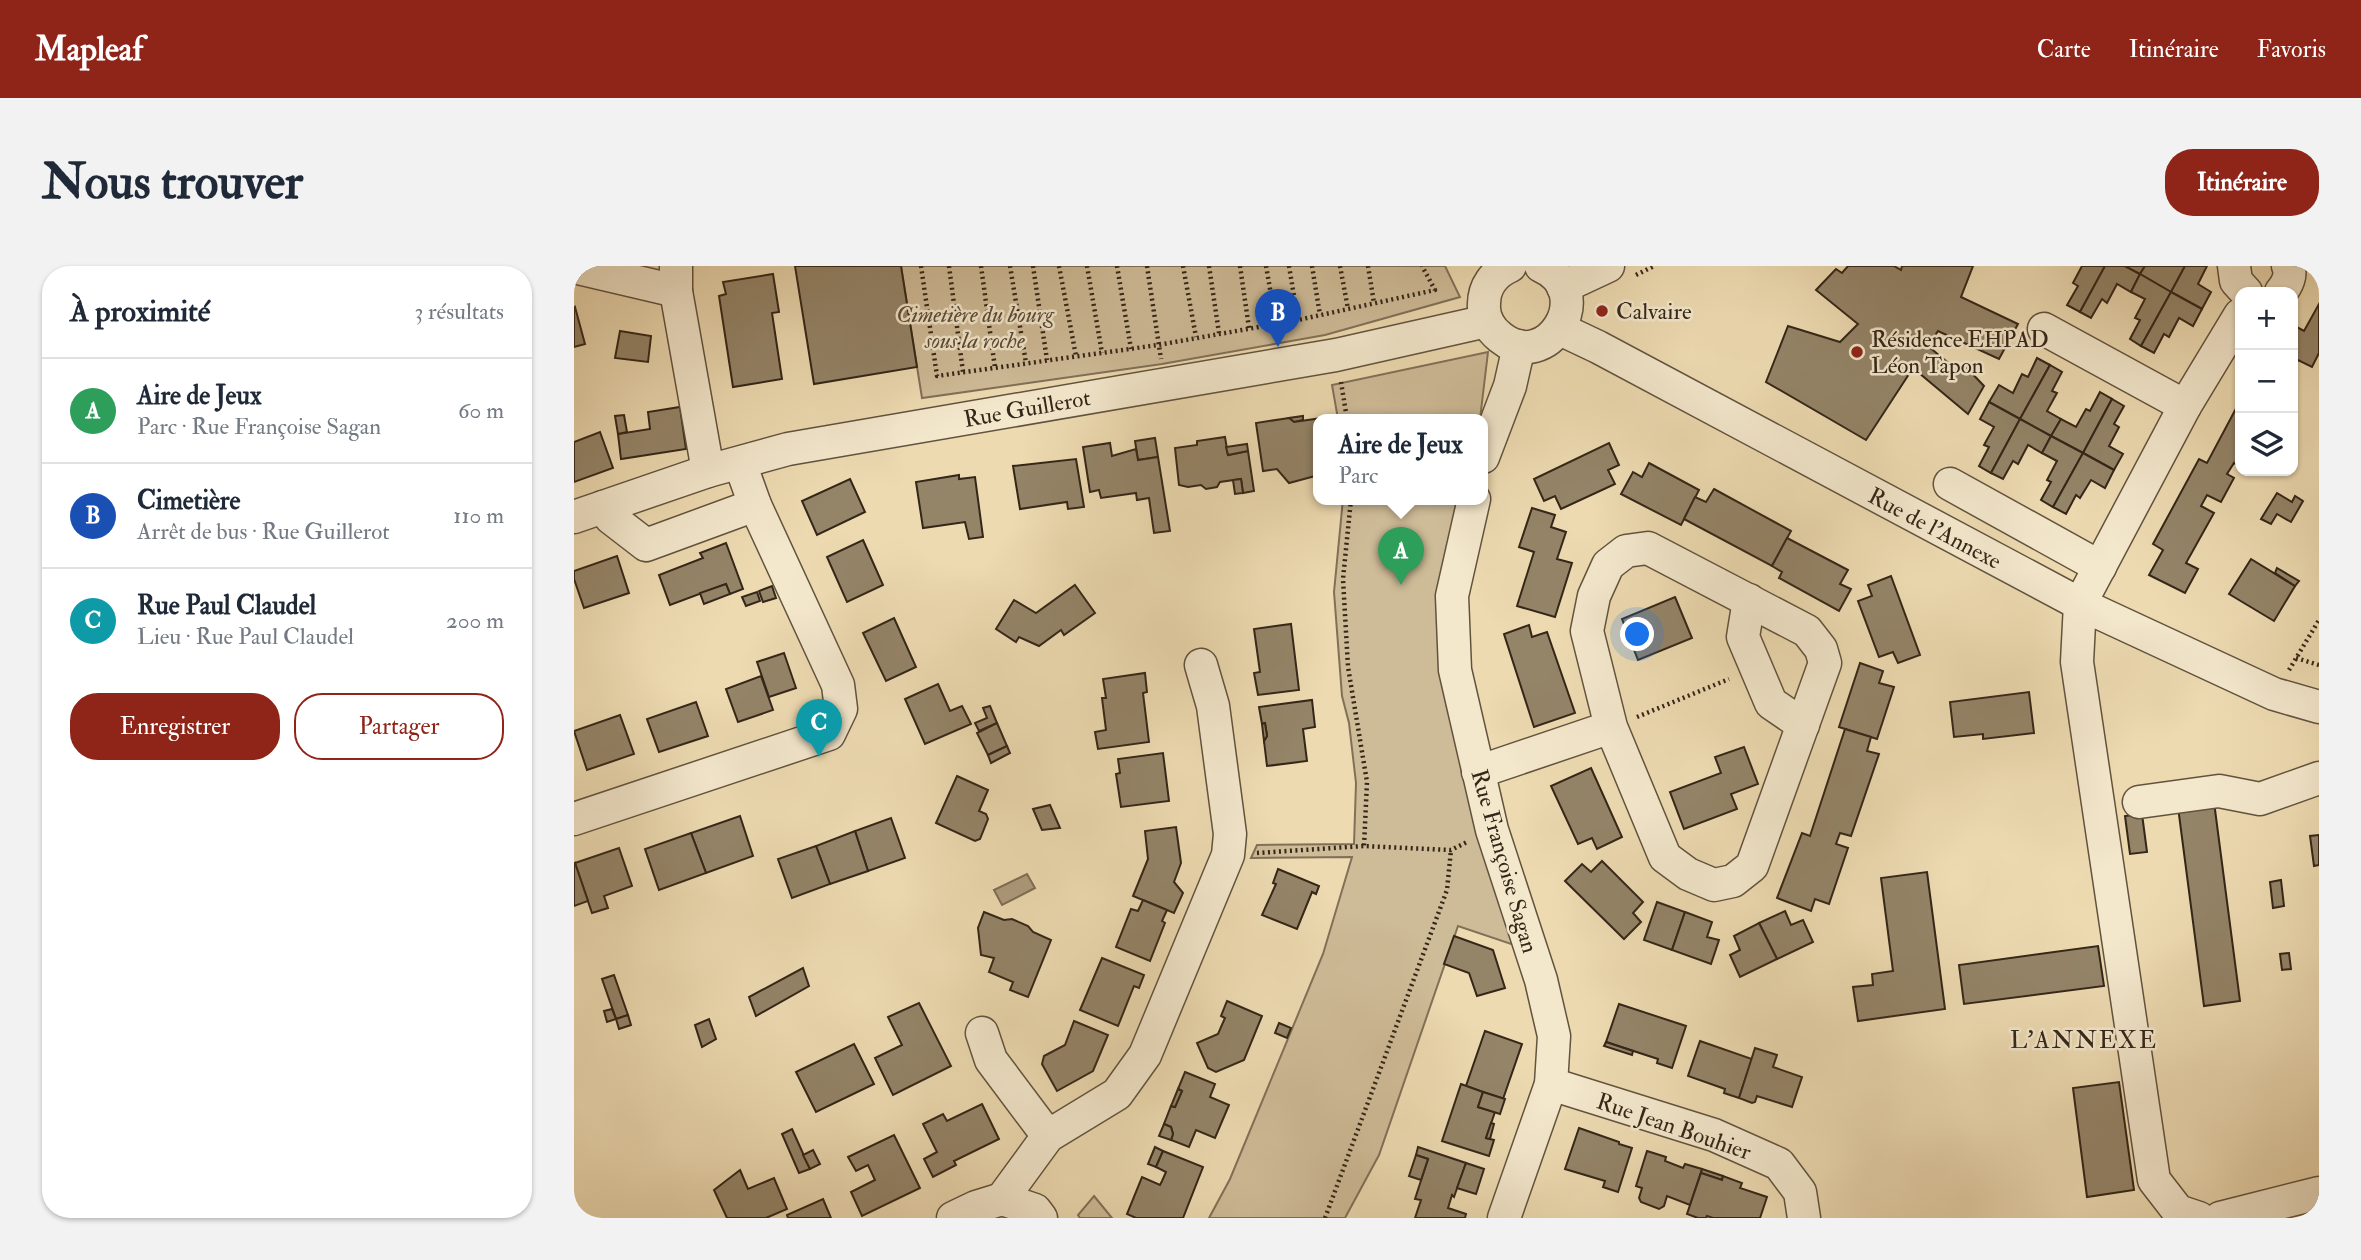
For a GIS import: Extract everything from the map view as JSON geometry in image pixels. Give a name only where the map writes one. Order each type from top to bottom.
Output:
[{"type":"street","points":[[1510,266],[1501,270],[1491,280],[1483,307],[1494,333],[1505,342],[1519,346],[1542,344],[1560,329],[1567,308],[1567,297],[1552,276],[1608,266]]},
{"type":"street","points":[[2234,266],[2235,281],[2241,287]]},
{"type":"street","points":[[2285,287],[2290,270],[2288,266]]},
{"type":"street","points":[[574,267],[676,279],[708,471]]},
{"type":"street","name":"Rue Guillerot","points":[[588,512],[708,471],[788,449],[1336,355],[1487,321]]},
{"type":"street","points":[[2199,1218],[2178,1211],[2154,1180],[2077,662],[2080,604],[2185,406],[2235,324]]},
{"type":"street","name":"Rue de l'Annexe","points":[[1560,329],[2080,604],[2274,694],[2319,707]]},
{"type":"street","points":[[2044,329],[2185,406]]},
{"type":"street","points":[[1488,444],[1510,386],[1519,346]]},
{"type":"street","points":[[574,819],[829,734],[841,709],[838,685],[755,505],[740,463]]},
{"type":"street","points":[[1950,484],[2100,567]]},
{"type":"street","points":[[588,512],[611,518],[646,545],[755,505]]},
{"type":"street","name":"Rue Françoise Sagan","points":[[1473,505],[1452,596],[1455,670],[1492,830],[1544,991],[1554,1036],[1551,1084],[1504,1218]]},
{"type":"street","points":[[1648,548],[1807,631],[1821,649],[1825,663],[1803,725],[1752,866],[1733,881],[1714,885],[1688,874],[1665,857],[1611,727],[1587,631],[1594,596],[1608,565],[1626,551],[1648,548]]},
{"type":"street","points":[[1749,600],[1743,637],[1771,703],[1803,725]]},
{"type":"street","points":[[1002,1199],[1048,1136],[1117,1094],[1145,1055],[1228,855],[1230,834],[1213,706],[1201,665]]},
{"type":"street","points":[[1478,772],[1611,727]]},
{"type":"street","points":[[2139,802],[2219,791],[2259,799],[2319,778]]},
{"type":"street","points":[[982,1033],[991,1060],[1048,1136]]},
{"type":"street","name":"Rue Jean Bouhier","points":[[1551,1084],[1714,1135],[1779,1164],[1800,1192],[1804,1218]]},
{"type":"street","points":[[2220,1218],[2319,1193]]},
{"type":"street","points":[[953,1218],[1002,1199],[1035,1210],[1041,1218]]},
{"type":"path","points":[[921,266],[937,376],[1158,345],[1298,320],[1435,290],[1422,266]]},
{"type":"path","points":[[949,266],[963,372]]},
{"type":"path","points":[[981,266],[995,368]]},
{"type":"path","points":[[1010,266],[1026,363]]},
{"type":"path","points":[[1033,266],[1047,360]]},
{"type":"path","points":[[1059,266],[1076,356]]},
{"type":"path","points":[[1087,266],[1102,353]]},
{"type":"path","points":[[1117,266],[1131,349]]},
{"type":"path","points":[[1147,266],[1165,384]]},
{"type":"path","points":[[1183,266],[1196,337]]},
{"type":"path","points":[[1209,266],[1219,333]]},
{"type":"path","points":[[1240,266],[1250,328]]},
{"type":"path","points":[[1266,266],[1276,323]]},
{"type":"path","points":[[1289,266],[1298,320]]},
{"type":"path","points":[[1312,266],[1320,315]]},
{"type":"path","points":[[1340,266],[1348,309]]},
{"type":"path","points":[[1368,266],[1374,303]]},
{"type":"path","points":[[1336,355],[1346,414]]},
{"type":"path","points":[[1350,505],[1343,579],[1348,667],[1367,782],[1364,846]]},
{"type":"path","points":[[2274,694],[2319,620]]},
{"type":"path","points":[[2296,658],[2319,665]]},
{"type":"path","points":[[1611,727],[1756,668]]},
{"type":"path","points":[[1228,855],[1364,846],[1451,850],[1492,830]]},
{"type":"path","points":[[1325,1218],[1447,890],[1451,850]]},
{"type":"green space","name":"Cimetière du bourg sous la roche","points":[[901,266],[1445,266],[1460,297],[1325,335],[1162,364],[922,398]]},
{"type":"green space","points":[[1488,352],[1481,414],[1337,414],[1332,385]]},
{"type":"green space","points":[[1342,505],[1460,505],[1449,550],[1518,939],[1511,944],[1458,926],[1379,1155],[1345,1218],[1209,1218],[1230,1179],[1323,954],[1352,857],[1251,858],[1257,845],[1354,844],[1356,783],[1349,723],[1342,696],[1334,592]]},
{"type":"green space","points":[[1094,1196],[1112,1218],[1080,1218],[1078,1215]]},
{"type":"shaded area","points":[[1027,874],[1035,888],[1002,905],[994,890]]},
{"type":"building","points":[[795,266],[901,266],[917,367],[814,384]]},
{"type":"building","name":"Résidence EHPAD Léon Tapon","points":[[1848,266],[1894,266],[1901,270],[1902,266],[1973,266],[1961,297],[2018,324],[1999,359],[1938,331],[1928,346],[1958,371],[1964,365],[1984,386],[1968,414],[1913,368],[1866,440],[1766,382],[1788,326],[1840,342],[1858,324],[1816,290],[1836,269],[1842,273]]},
{"type":"building","points":[[2082,266],[2105,266],[2080,312],[2067,305],[2078,286],[2073,283]]},
{"type":"building","points":[[2105,266],[2125,266],[2140,274],[2131,292],[2117,284],[2107,303],[2102,299],[2091,318],[2080,312]]},
{"type":"building","points":[[2125,266],[2145,266],[2140,274]]},
{"type":"building","points":[[2145,266],[2185,266],[2171,292],[2140,274]]},
{"type":"building","points":[[2185,266],[2207,266],[2198,284],[2211,292],[2202,309],[2171,292]]},
{"type":"building","points":[[773,274],[779,312],[772,313],[782,379],[733,387],[719,296],[726,294],[723,282]]},
{"type":"building","points":[[2140,274],[2171,292],[2141,346],[2130,339],[2140,320],[2135,318],[2145,299],[2131,292]]},
{"type":"building","points":[[2171,292],[2202,309],[2193,326],[2179,318],[2169,337],[2164,334],[2154,353],[2141,346]]},
{"type":"building","points":[[2319,304],[2319,353],[2312,367],[2298,360],[2298,328],[2304,331]]},
{"type":"building","points":[[574,308],[585,344],[574,347]]},
{"type":"building","points":[[620,331],[651,336],[648,362],[615,358]]},
{"type":"building","points":[[2037,358],[2050,365],[2020,419],[1989,402],[1999,385],[2013,393],[2022,374],[2028,377]]},
{"type":"building","points":[[2050,365],[2062,372],[2052,391],[2057,393],[2047,411],[2061,419],[2051,436],[2020,419]]},
{"type":"building","points":[[2100,392],[2112,399],[2083,453],[2051,436],[2061,419],[2076,427],[2086,409],[2090,411]]},
{"type":"building","points":[[2112,399],[2124,406],[2114,424],[2119,427],[2109,446],[2123,454],[2114,470],[2083,453]]},
{"type":"building","points":[[1989,402],[2020,419],[1991,473],[1979,466],[1989,447],[1984,445],[1994,427],[1980,419]]},
{"type":"building","points":[[680,407],[686,449],[621,459],[618,434],[650,429],[648,412]]},
{"type":"building","points":[[2235,410],[2235,464],[2227,474],[2234,478],[2221,502],[2207,495],[2201,506],[2214,513],[2186,563],[2198,569],[2185,593],[2149,575],[2163,550],[2153,544],[2199,459],[2207,463]]},
{"type":"building","points":[[624,415],[627,432],[618,434],[615,416]]},
{"type":"building","points":[[1303,416],[1303,420],[1294,422],[1289,418]]},
{"type":"building","points":[[1289,418],[1294,422],[1313,419],[1313,477],[1289,483],[1277,469],[1263,471],[1256,423]]},
{"type":"building","points":[[2020,419],[2051,436],[2042,453],[2028,445],[2018,464],[2013,461],[2003,479],[1991,473]]},
{"type":"building","points":[[600,432],[613,468],[574,482],[574,442]]},
{"type":"building","points":[[2051,436],[2083,453],[2053,507],[2041,500],[2051,482],[2047,480],[2057,461],[2042,453]]},
{"type":"building","points":[[1225,437],[1228,455],[1248,451],[1254,491],[1243,493],[1241,479],[1220,482],[1217,487],[1206,489],[1201,485],[1179,485],[1175,448],[1197,445],[1197,441]]},
{"type":"building","points":[[1155,438],[1158,457],[1138,460],[1135,441]]},
{"type":"building","points":[[1110,443],[1112,456],[1136,449],[1138,460],[1158,457],[1170,531],[1154,533],[1149,498],[1137,500],[1136,493],[1101,498],[1099,490],[1090,492],[1083,447]]},
{"type":"building","points":[[1609,443],[1619,465],[1608,470],[1615,484],[1561,509],[1555,496],[1544,501],[1534,479]]},
{"type":"building","points":[[1247,444],[1248,451],[1228,455],[1226,447]]},
{"type":"building","points":[[2083,453],[2114,470],[2105,488],[2091,480],[2080,498],[2076,495],[2066,514],[2053,507]]},
{"type":"building","points":[[1076,459],[1084,507],[1068,509],[1067,502],[1020,509],[1013,466]]},
{"type":"building","points":[[1649,463],[1699,490],[1681,525],[1621,494],[1633,472],[1642,477]]},
{"type":"building","points":[[959,475],[959,479],[975,477],[983,537],[969,539],[965,522],[923,528],[916,482]]},
{"type":"building","points":[[850,479],[865,512],[817,535],[802,501]]},
{"type":"building","points":[[1241,479],[1243,493],[1235,494],[1233,480]]},
{"type":"building","points":[[1714,489],[1791,531],[1772,566],[1684,519],[1695,497],[1706,502]]},
{"type":"building","points":[[2277,493],[2292,502],[2295,496],[2303,501],[2291,522],[2277,514],[2271,524],[2261,519]]},
{"type":"building","points":[[1532,508],[1555,515],[1551,527],[1566,532],[1557,559],[1572,563],[1555,617],[1517,606],[1534,552],[1519,547]]},
{"type":"building","points":[[1787,538],[1848,570],[1840,584],[1851,589],[1839,611],[1779,578],[1782,572],[1772,566]]},
{"type":"building","points":[[863,540],[883,585],[847,602],[827,557]]},
{"type":"building","points":[[726,543],[743,589],[730,594],[726,584],[670,605],[659,575],[703,558],[700,553]]},
{"type":"building","points":[[617,556],[629,593],[584,608],[574,571]]},
{"type":"building","points":[[2251,559],[2295,586],[2274,621],[2229,594]]},
{"type":"building","points":[[2277,568],[2299,581],[2295,586],[2275,573]]},
{"type":"building","points":[[1891,576],[1920,655],[1898,663],[1893,652],[1879,657],[1858,601],[1872,596],[1868,585]]},
{"type":"building","points":[[726,584],[730,594],[704,604],[700,593]]},
{"type":"building","points":[[1075,585],[1095,613],[1064,635],[1061,630],[1039,646],[1019,637],[1016,642],[996,629],[1014,600],[1036,613]]},
{"type":"building","points":[[772,586],[776,598],[763,602],[759,591]]},
{"type":"building","points":[[757,592],[760,601],[746,606],[742,597]]},
{"type":"building","points":[[1675,597],[1692,638],[1638,660],[1622,619]]},
{"type":"building","points":[[894,618],[916,667],[886,681],[863,633]]},
{"type":"building","points":[[1291,624],[1299,690],[1258,695],[1254,673],[1260,672],[1254,629]]},
{"type":"building","points":[[1529,625],[1532,637],[1547,632],[1575,713],[1534,727],[1504,634]]},
{"type":"building","points":[[784,653],[796,688],[769,697],[757,662]]},
{"type":"building","points":[[1860,663],[1883,671],[1879,683],[1894,687],[1877,739],[1839,727]]},
{"type":"building","points":[[1145,673],[1147,692],[1143,693],[1149,742],[1098,749],[1095,732],[1106,730],[1102,698],[1106,698],[1103,679]]},
{"type":"building","points":[[761,676],[773,710],[738,722],[726,689]]},
{"type":"building","points":[[938,684],[950,711],[962,706],[971,724],[925,744],[905,699]]},
{"type":"building","points":[[2029,692],[2034,733],[1983,739],[1983,734],[1954,737],[1950,702]]},
{"type":"building","points":[[1312,700],[1315,727],[1303,729],[1307,761],[1267,766],[1264,741],[1267,736],[1259,707]]},
{"type":"building","points":[[696,702],[708,736],[659,752],[647,719]]},
{"type":"building","points":[[990,706],[997,723],[979,731],[975,723],[987,718],[983,708]]},
{"type":"building","points":[[620,715],[634,754],[587,770],[574,731]]},
{"type":"building","points":[[997,723],[1007,746],[988,755],[977,733]]},
{"type":"building","points":[[1265,723],[1267,736],[1264,741],[1262,724]]},
{"type":"building","points":[[1845,729],[1871,737],[1867,751],[1879,754],[1851,836],[1840,833],[1836,844],[1848,848],[1829,904],[1815,899],[1811,911],[1777,898],[1802,833],[1810,836]]},
{"type":"building","points":[[1007,746],[1010,753],[991,763],[988,755]]},
{"type":"building","points":[[1744,747],[1758,784],[1731,794],[1737,809],[1684,829],[1670,792],[1721,773],[1715,757]]},
{"type":"building","points":[[1163,753],[1169,801],[1121,807],[1116,774],[1120,773],[1118,759]]},
{"type":"building","points":[[1591,768],[1622,837],[1597,849],[1592,838],[1578,844],[1551,786]]},
{"type":"building","points":[[957,776],[988,790],[979,811],[986,814],[988,819],[980,839],[975,841],[936,823]]},
{"type":"building","points":[[2214,802],[2240,1001],[2204,1006],[2178,807]]},
{"type":"building","points":[[1050,805],[1060,828],[1042,830],[1033,809]]},
{"type":"building","points":[[2142,814],[2147,852],[2130,854],[2125,816]]},
{"type":"building","points":[[740,816],[753,856],[706,873],[691,833]]},
{"type":"building","points":[[891,818],[905,858],[868,871],[855,831]]},
{"type":"building","points":[[1176,827],[1181,863],[1174,882],[1183,893],[1174,913],[1133,896],[1148,859],[1145,831]]},
{"type":"building","points":[[855,831],[868,871],[830,884],[816,846]]},
{"type":"building","points":[[691,833],[706,873],[659,890],[645,849]]},
{"type":"building","points":[[2319,835],[2319,865],[2314,866],[2310,836]]},
{"type":"building","points":[[816,846],[830,884],[792,898],[778,859]]},
{"type":"building","points":[[619,848],[632,886],[604,896],[608,908],[592,913],[575,863]]},
{"type":"building","points":[[1602,861],[1643,902],[1633,913],[1641,922],[1624,939],[1565,881],[1582,864],[1591,872]]},
{"type":"building","points":[[574,864],[588,901],[574,906]]},
{"type":"building","points":[[1278,869],[1319,886],[1316,894],[1312,892],[1297,929],[1262,915],[1276,884],[1273,883]]},
{"type":"building","points":[[1927,872],[1945,1009],[1858,1021],[1853,987],[1873,985],[1872,974],[1893,971],[1881,878]]},
{"type":"building","points":[[2281,880],[2284,906],[2273,908],[2270,882]]},
{"type":"building","points":[[1143,900],[1167,910],[1162,921],[1165,923],[1150,961],[1116,947],[1131,909],[1138,911]]},
{"type":"building","points":[[1657,902],[1685,912],[1672,950],[1644,940]]},
{"type":"building","points":[[1785,911],[1791,925],[1803,920],[1813,942],[1777,959],[1759,923]]},
{"type":"building","points":[[984,912],[1004,920],[1012,919],[1051,940],[1028,997],[1010,990],[1013,982],[989,972],[994,958],[981,955],[978,928]]},
{"type":"building","points":[[1685,912],[1712,922],[1707,937],[1719,940],[1711,964],[1672,950]]},
{"type":"building","points":[[1759,923],[1777,959],[1740,977],[1730,955],[1740,950],[1734,936]]},
{"type":"building","points":[[1454,936],[1493,950],[1505,988],[1477,996],[1469,973],[1444,964]]},
{"type":"building","points":[[2098,946],[2104,986],[1964,1004],[1959,965]]},
{"type":"building","points":[[2289,953],[2291,969],[2282,970],[2280,954]]},
{"type":"building","points":[[1102,958],[1144,975],[1139,988],[1134,986],[1118,1026],[1080,1010]]},
{"type":"building","points":[[803,968],[809,986],[756,1016],[749,997]]},
{"type":"building","points":[[614,975],[628,1015],[616,1019],[602,979]]},
{"type":"building","points":[[1227,1001],[1262,1016],[1244,1060],[1216,1072],[1208,1068],[1197,1043],[1218,1034],[1225,1018],[1221,1016]]},
{"type":"building","points":[[919,1003],[951,1066],[893,1095],[875,1058],[902,1045],[888,1017]]},
{"type":"building","points":[[1619,1004],[1686,1026],[1672,1068],[1657,1063],[1658,1059],[1606,1042]]},
{"type":"building","points":[[612,1009],[616,1019],[607,1022],[604,1011]]},
{"type":"building","points":[[628,1015],[631,1025],[619,1029],[616,1019]]},
{"type":"building","points":[[709,1019],[716,1039],[702,1047],[695,1025]]},
{"type":"building","points":[[1074,1021],[1108,1035],[1093,1071],[1057,1091],[1042,1064],[1044,1056],[1065,1045]]},
{"type":"building","points":[[1279,1023],[1291,1028],[1287,1038],[1275,1033]]},
{"type":"building","points":[[1485,1031],[1522,1044],[1503,1099],[1466,1086]]},
{"type":"building","points":[[1700,1041],[1752,1059],[1739,1098],[1724,1093],[1725,1089],[1688,1076]]},
{"type":"building","points":[[1606,1042],[1633,1051],[1632,1055],[1604,1046]]},
{"type":"building","points":[[854,1044],[874,1084],[816,1112],[796,1072]]},
{"type":"building","points":[[1755,1048],[1777,1055],[1773,1067],[1802,1077],[1792,1107],[1757,1096],[1752,1103],[1739,1098]]},
{"type":"building","points":[[1185,1072],[1215,1084],[1210,1097],[1229,1105],[1215,1138],[1196,1130],[1189,1147],[1171,1140],[1171,1127],[1164,1124],[1171,1106],[1175,1107],[1182,1091],[1178,1089]]},
{"type":"building","points":[[2119,1082],[2134,1190],[2087,1197],[2073,1088]]},
{"type":"building","points":[[1461,1084],[1483,1092],[1478,1107],[1495,1112],[1486,1138],[1494,1140],[1489,1156],[1442,1141]]},
{"type":"building","points":[[1178,1089],[1182,1091],[1175,1107],[1171,1106]]},
{"type":"building","points":[[1483,1092],[1505,1099],[1500,1114],[1478,1107]]},
{"type":"building","points":[[982,1104],[999,1139],[954,1161],[956,1165],[933,1177],[924,1159],[937,1152],[923,1124],[943,1114],[947,1121]]},
{"type":"building","points":[[1491,1123],[1494,1124],[1490,1139],[1486,1138]]},
{"type":"building","points":[[1164,1124],[1171,1127],[1171,1140],[1159,1136]]},
{"type":"building","points":[[1579,1128],[1632,1148],[1618,1192],[1603,1187],[1605,1181],[1565,1169]]},
{"type":"building","points":[[792,1129],[810,1169],[799,1173],[782,1134]]},
{"type":"building","points":[[894,1135],[920,1188],[862,1216],[851,1192],[875,1180],[868,1165],[856,1171],[848,1157]]},
{"type":"building","points":[[1155,1147],[1163,1151],[1156,1167],[1148,1164]]},
{"type":"building","points":[[1418,1147],[1466,1163],[1448,1208],[1466,1214],[1465,1218],[1415,1218],[1421,1200],[1415,1199],[1428,1159],[1416,1155]]},
{"type":"building","points":[[813,1150],[820,1164],[810,1169],[803,1155]]},
{"type":"building","points":[[1163,1151],[1203,1167],[1183,1218],[1136,1218],[1127,1214],[1142,1177],[1160,1185],[1166,1172],[1156,1167]]},
{"type":"building","points":[[1647,1151],[1666,1157],[1665,1161],[1683,1168],[1685,1164],[1702,1169],[1690,1205],[1667,1196],[1664,1206],[1659,1209],[1641,1202],[1639,1198],[1642,1188],[1636,1186]]},
{"type":"building","points":[[1416,1155],[1428,1159],[1421,1180],[1409,1176]]},
{"type":"building","points":[[1466,1163],[1484,1169],[1476,1194],[1457,1188]]},
{"type":"building","points":[[1702,1169],[1723,1176],[1722,1180],[1701,1173]]},
{"type":"building","points":[[740,1170],[748,1189],[774,1178],[787,1209],[766,1218],[727,1218],[714,1190]]},
{"type":"building","points":[[1701,1173],[1722,1180],[1723,1176],[1742,1183],[1740,1188],[1767,1197],[1760,1218],[1698,1218],[1687,1214]]},
{"type":"building","points":[[823,1199],[831,1218],[788,1218],[787,1215]]},
{"type":"place","name":"Calvaire","points":[[1602,311]]},
{"type":"place","name":"Cimetière","points":[[1278,347]]},
{"type":"place","name":"Résidence EHPAD Léon Tapon","points":[[1857,352]]},
{"type":"place","name":"Aire de Jeux","points":[[1401,585]]},
{"type":"place","name":"Rue Paul Claudel","points":[[819,757]]},
{"type":"district","name":"L'ANNEXE","points":[[2084,1040]]}]
